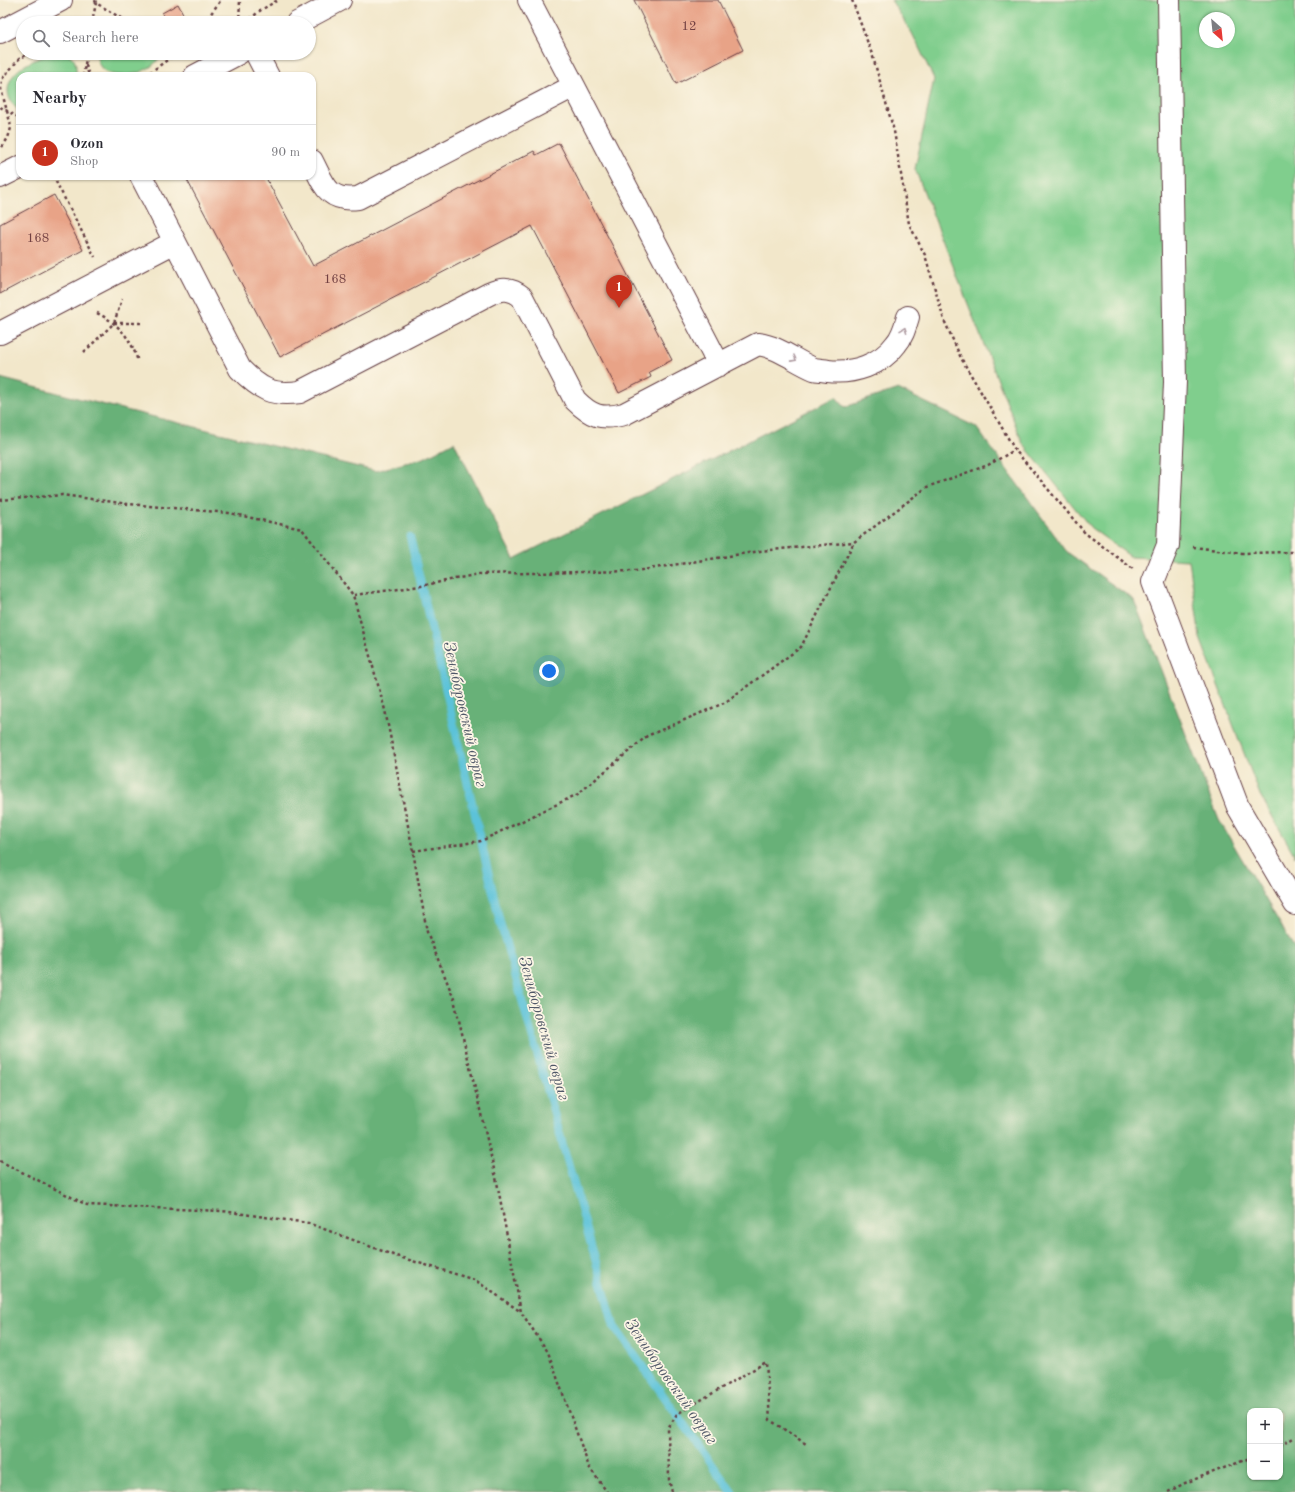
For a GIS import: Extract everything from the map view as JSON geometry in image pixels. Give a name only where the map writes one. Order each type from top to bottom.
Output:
[{"type":"lane","points":[[30,16],[60,0]]},
{"type":"lane","points":[[310,16],[340,0]]},
{"type":"lane","points":[[529,0],[719,365]]},
{"type":"lane","points":[[1169,0],[1175,382],[1168,545],[1153,582],[1238,807],[1295,904]]},
{"type":"lane","points":[[0,32],[16,23]]},
{"type":"lane","points":[[203,72],[226,60]]},
{"type":"lane","points":[[260,60],[266,72]]},
{"type":"lane","points":[[316,168],[328,191],[334,196],[341,199],[358,198],[574,86]]},
{"type":"lane","points":[[0,177],[16,169]]},
{"type":"lane","points":[[143,180],[240,369],[254,383],[264,389],[277,393],[288,394],[300,392],[489,294],[502,289],[516,292],[522,297],[575,400],[586,410],[596,416],[604,418],[624,414],[758,344],[773,347],[815,369],[846,372],[867,366],[881,359],[896,345],[904,333],[908,317]]},
{"type":"lane","points":[[0,334],[175,242]]},
{"type":"path","points":[[209,16],[221,0]]},
{"type":"path","points":[[239,16],[240,0]]},
{"type":"path","points":[[254,16],[260,10],[278,0]]},
{"type":"path","points":[[852,0],[873,57],[894,131],[909,224],[925,255],[944,320],[961,358],[1015,450],[1085,534],[1118,560],[1153,582]]},
{"type":"path","points":[[93,16],[95,1],[118,16]]},
{"type":"path","points":[[0,148],[6,142],[10,133],[10,122],[1,89],[2,79],[18,60]]},
{"type":"path","points":[[84,72],[86,60]]},
{"type":"path","points":[[151,72],[168,60]]},
{"type":"path","points":[[85,64],[88,72]]},
{"type":"path","points":[[0,107],[16,116]]},
{"type":"path","points":[[55,180],[106,278]]},
{"type":"path","points":[[84,352],[114,323],[134,264]]},
{"type":"path","points":[[96,314],[114,323],[125,334],[138,362]]},
{"type":"path","points":[[114,323],[144,323]]},
{"type":"path","points":[[413,851],[481,842],[578,794],[646,736],[724,702],[801,648],[854,542],[928,487],[988,464],[1015,450]]},
{"type":"path","points":[[0,500],[62,495],[128,504],[229,513],[302,529],[353,595],[385,710],[413,851],[427,932],[454,999],[458,1014],[497,1182],[521,1312]]},
{"type":"path","points":[[353,595],[421,586],[479,574],[636,571],[760,551],[854,542]]},
{"type":"path","points":[[1168,545],[1242,553],[1295,552]]},
{"type":"path","points":[[0,1161],[87,1205],[222,1211],[308,1223],[393,1255],[475,1280],[521,1312],[548,1352],[589,1467],[607,1492]]},
{"type":"path","points":[[672,1492],[669,1480],[668,1428],[677,1414],[766,1362],[770,1420],[806,1444]]},
{"type":"path","points":[[1283,1444],[1295,1437]]},
{"type":"path","points":[[1168,1492],[1185,1483],[1247,1459]]},
{"type":"green space","points":[[891,0],[1295,0],[1295,856],[1260,795],[1200,638],[1189,560],[1131,557],[1091,528],[1023,444],[915,169],[934,79],[912,33]]},
{"type":"green space","points":[[74,60],[76,72],[17,72],[32,61]]},
{"type":"green space","points":[[98,60],[158,60],[149,68],[140,72],[108,72],[99,64]]},
{"type":"green space","points":[[16,73],[16,108],[11,102],[8,93],[13,76]]},
{"type":"green space","points":[[0,378],[375,471],[424,458],[454,442],[514,559],[836,397],[845,407],[898,389],[976,427],[1067,552],[1134,600],[1219,820],[1295,949],[1295,1492],[0,1492]]},
{"type":"building","points":[[634,0],[718,0],[743,50],[676,84]]},
{"type":"building","points":[[178,4],[184,16],[164,16],[162,13]]},
{"type":"building","points":[[559,143],[672,360],[649,372],[651,377],[619,393],[532,226],[280,357],[187,180],[267,180],[313,266],[534,151],[536,155]]},
{"type":"building","points":[[54,195],[83,250],[0,294],[0,224]]},
{"type":"waterway","name":"Зениборовский овраг","points":[[410,537],[500,922],[614,1326],[732,1492]]},
{"type":"place","name":"Ozon","points":[[619,308]]}]
